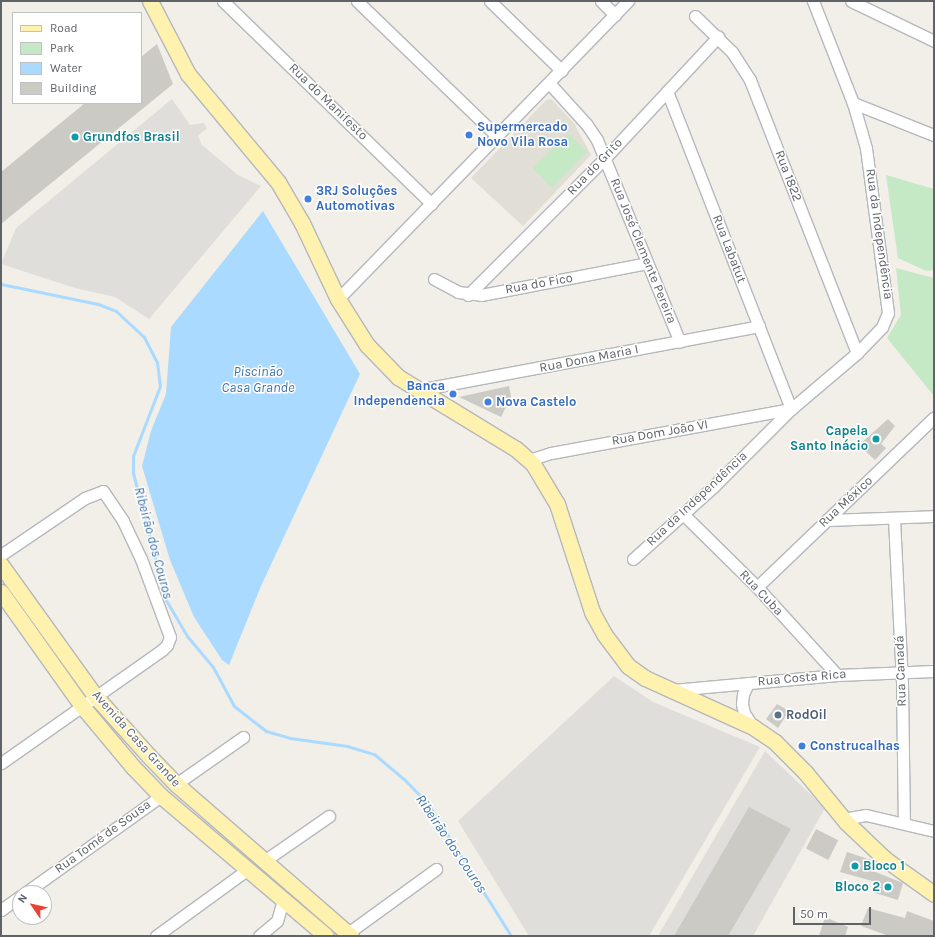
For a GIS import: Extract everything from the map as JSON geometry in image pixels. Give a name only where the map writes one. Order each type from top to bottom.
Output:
[{"type":"main road","points":[[150,1],[173,47],[199,90],[278,182],[302,223],[338,299],[358,332],[382,362],[418,390],[516,449],[529,460],[548,485],[557,504],[592,612],[604,634],[628,666],[644,678],[753,727],[788,752],[843,819],[885,859],[934,894]]},
{"type":"main road","name":"Avenida Casa Grande","points":[[1,565],[96,697],[176,784],[350,934]]},
{"type":"main road","name":"Avenida Casa Grande","points":[[1,592],[82,706],[161,796],[326,936]]},
{"type":"street","name":"Rua do Manifesto","points":[[223,1],[432,204]]},
{"type":"street","points":[[358,1],[498,137]]},
{"type":"street","points":[[490,1],[562,71]]},
{"type":"street","points":[[601,1],[615,15]]},
{"type":"street","points":[[338,299],[550,84],[628,1]]},
{"type":"street","name":"Rua da Independência","points":[[633,559],[684,514],[791,409],[857,352],[882,327],[888,313],[889,305],[870,168],[853,103],[813,1]]},
{"type":"street","points":[[851,1],[934,41]]},
{"type":"street","name":"Rua 1822","points":[[694,16],[718,37],[742,64],[750,80],[857,352]]},
{"type":"street","name":"Rua do Grito","points":[[468,295],[605,158],[718,37]]},
{"type":"street","name":"Rua José Clemente Pereira","points":[[550,84],[587,125],[605,158],[680,342]]},
{"type":"street","name":"Rua Labatut","points":[[667,91],[791,409]]},
{"type":"street","points":[[853,103],[934,135]]},
{"type":"street","name":"Rua do Fico","points":[[468,295],[564,280],[647,263]]},
{"type":"street","points":[[434,279],[468,295]]},
{"type":"street","name":"Rua Dona Maria I","points":[[418,390],[759,326]]},
{"type":"street","name":"Rua Dom João VI","points":[[529,460],[551,453],[791,409]]},
{"type":"street","name":"Rua México","points":[[756,587],[934,417]]},
{"type":"street","points":[[1,555],[85,498],[104,491],[123,521],[155,596],[170,637],[167,645],[162,650],[1,763]]},
{"type":"street","name":"Rua Cuba","points":[[684,514],[756,587],[837,675]]},
{"type":"street","points":[[827,520],[894,519],[934,516]]},
{"type":"street","name":"Rua Canadá","points":[[894,519],[901,672],[904,823]]},
{"type":"street","name":"Rua Costa Rica","points":[[671,690],[837,675],[934,671]]},
{"type":"street","points":[[748,683],[742,694],[742,704],[744,713],[753,727]]},
{"type":"street","points":[[176,784],[243,737]]},
{"type":"street","name":"Rua Tomé de Sousa","points":[[36,885],[161,796]]},
{"type":"street","points":[[843,819],[866,815],[934,830]]},
{"type":"street","points":[[264,861],[329,816]]},
{"type":"street","points":[[350,934],[436,869]]},
{"type":"street","points":[[156,936],[247,870]]},
{"type":"street","points":[[259,936],[277,921],[283,900]]},
{"type":"street","points":[[1,910],[12,902]]},
{"type":"shaded area","points":[[172,99],[190,125],[204,123],[207,128],[198,136],[202,145],[238,175],[261,186],[149,319],[115,297],[75,288],[1,264],[16,228]]},
{"type":"shaded area","points":[[551,99],[574,123],[591,155],[523,226],[471,178],[546,100]]},
{"type":"shaded area","points":[[614,676],[653,702],[760,747],[649,936],[529,936],[458,821]]},
{"type":"shaded area","points":[[765,751],[825,808],[753,936],[658,936]]},
{"type":"green space","points":[[568,133],[587,152],[552,187],[533,168]]},
{"type":"green space","points":[[886,175],[934,189],[934,270],[926,271],[898,258]]},
{"type":"green space","points":[[896,268],[934,278],[934,396],[887,338],[901,315]]},
{"type":"water","name":"Piscinão Casa Grande","points":[[263,211],[360,374],[261,586],[229,665],[222,660],[194,617],[170,560],[142,466],[151,431],[166,394],[171,327]]},
{"type":"building","name":"Grundfos Brasil","points":[[157,44],[173,84],[1,224],[1,172],[84,104],[142,104],[142,56]]},
{"type":"building","name":"Nova Castelo","points":[[509,386],[511,397],[501,417],[459,397]]},
{"type":"building","name":"Capela Santo Inácio","points":[[888,419],[895,426],[881,444],[886,448],[875,460],[859,445]]},
{"type":"building","name":"RodOil","points":[[777,704],[789,711],[778,728],[766,719]]},
{"type":"building","points":[[749,807],[791,829],[728,936],[674,936]]},
{"type":"building","points":[[816,829],[838,840],[828,860],[806,849]]},
{"type":"building","points":[[847,852],[871,860],[868,869],[903,883],[898,900],[872,892],[876,882],[840,872]]},
{"type":"building","points":[[868,908],[905,918],[907,911],[934,921],[934,936],[889,936],[861,926]]},
{"type":"building","points":[[825,917],[848,927],[845,936],[819,936]]},
{"type":"waterway","name":"Ribeirão dos Couros","points":[[1,284],[98,304],[116,311],[144,337],[157,362],[160,386],[133,456],[133,473],[166,600],[187,636],[213,667],[234,706],[266,731],[290,738],[347,746],[374,754],[404,779],[428,804],[511,936]]},
{"type":"place","name":"Supermercado Novo Vila Rosa","points":[[469,135]]},
{"type":"place","name":"Grundfos Brasil","points":[[75,137]]},
{"type":"place","name":"3RJ Soluções Automotivas","points":[[308,199]]},
{"type":"place","name":"Banca Independencia","points":[[453,394]]},
{"type":"place","name":"Nova Castelo","points":[[488,402]]},
{"type":"place","name":"Capela Santo Inácio","points":[[876,439]]},
{"type":"place","name":"RodOil","points":[[778,715]]},
{"type":"place","name":"Construcalhas","points":[[802,746]]},
{"type":"place","name":"Bloco 1","points":[[855,866]]},
{"type":"place","name":"Bloco 2","points":[[888,887]]}]
